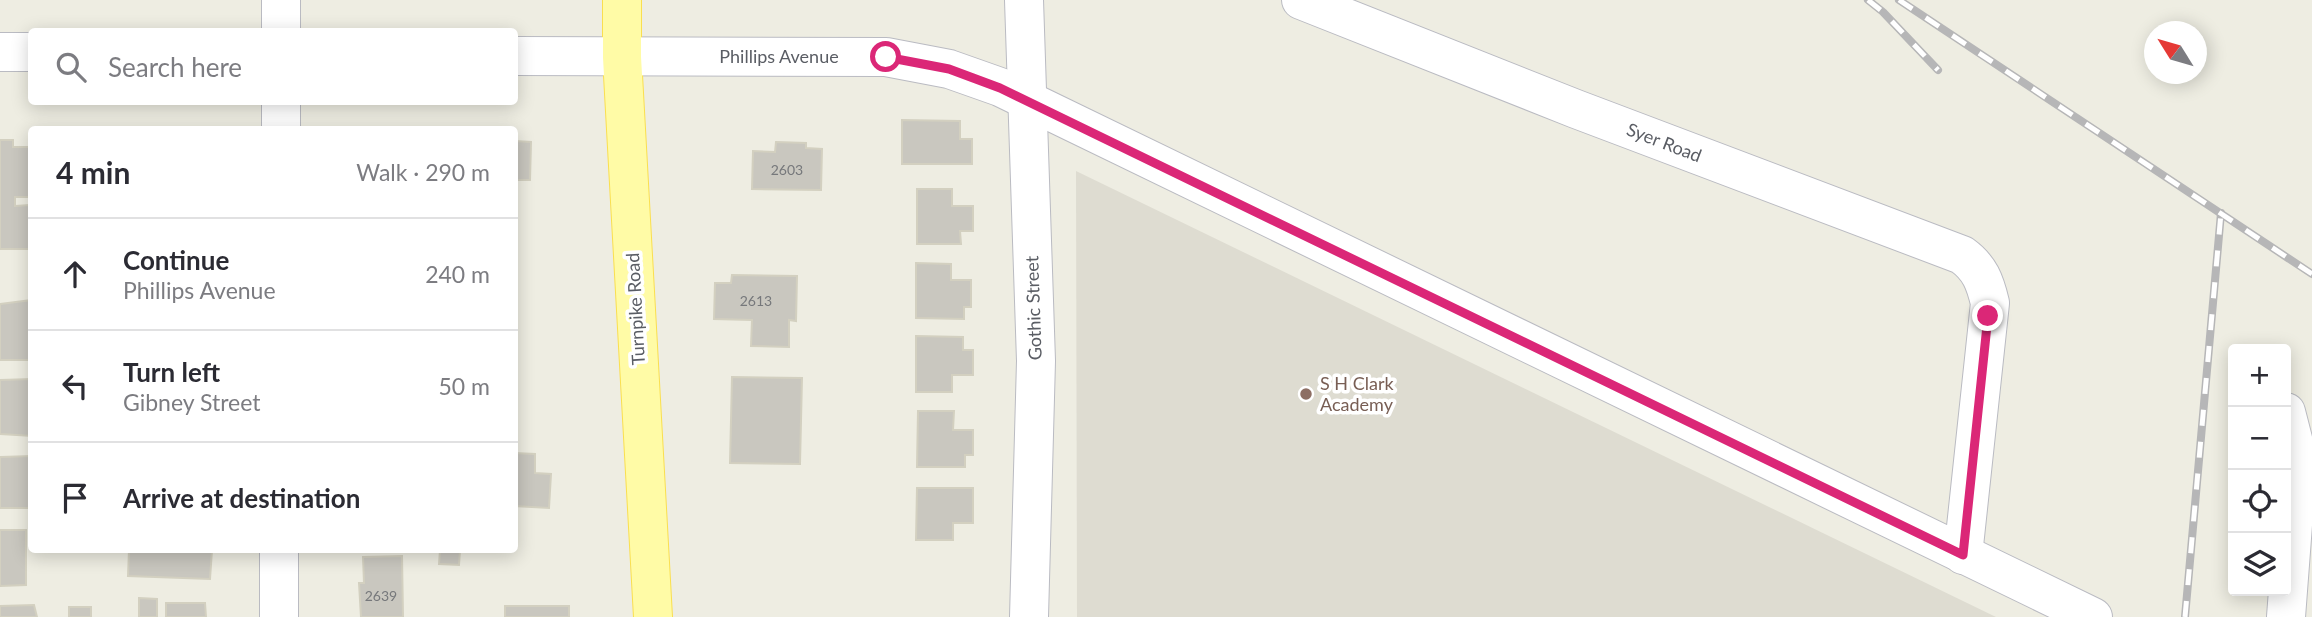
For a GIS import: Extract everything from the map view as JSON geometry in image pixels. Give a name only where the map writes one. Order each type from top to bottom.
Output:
[{"type":"main road","name":"Turnpike Road","points":[[622,0],[622,57],[653,617]]},
{"type":"street","points":[[281,0],[281,28]]},
{"type":"street","name":"Gothic Street","points":[[1024,0],[1036,362],[1030,617]]},
{"type":"street","name":"Syer Road","points":[[1301,0],[1588,114],[1962,255],[1972,262],[1984,279],[1990,303],[1963,555]]},
{"type":"street","points":[[0,52],[28,52]]},
{"type":"street","name":"Phillips Avenue","points":[[518,56],[886,57],[949,69],[1000,88],[2093,617]]},
{"type":"street","points":[[281,105],[281,126]]},
{"type":"street","points":[[2286,617],[2296,485],[2291,431]]},
{"type":"street","points":[[279,553],[279,617]]},
{"type":"shaded area","name":"S H Clark Academy","points":[[1076,171],[1996,617],[1077,617]]},
{"type":"building","points":[[902,120],[960,121],[960,139],[972,139],[972,164],[902,164]]},
{"type":"building","points":[[0,140],[13,140],[13,147],[28,147],[28,197],[15,197],[15,206],[28,205],[28,249],[0,249]]},
{"type":"building","points":[[518,141],[531,142],[530,180],[518,180]]},
{"type":"building","points":[[776,142],[806,143],[806,148],[822,149],[821,190],[752,189],[753,151],[775,152]]},
{"type":"building","points":[[917,189],[952,189],[952,206],[973,206],[973,231],[960,231],[961,244],[917,244]]},
{"type":"building","points":[[916,263],[951,264],[951,280],[971,280],[971,307],[964,307],[964,319],[916,318]]},
{"type":"building","points":[[732,275],[797,276],[796,321],[789,320],[789,347],[751,346],[752,320],[714,319],[715,283],[731,283]]},
{"type":"building","points":[[28,300],[28,360],[0,360],[0,304]]},
{"type":"building","points":[[916,336],[963,337],[963,350],[973,350],[973,375],[952,375],[952,392],[916,392]]},
{"type":"building","points":[[732,377],[802,378],[800,464],[730,463]]},
{"type":"building","points":[[28,379],[28,436],[0,434],[0,380]]},
{"type":"building","points":[[918,411],[954,411],[953,430],[973,430],[973,455],[965,455],[965,467],[917,467]]},
{"type":"building","points":[[518,453],[535,454],[535,473],[551,474],[549,508],[518,506]]},
{"type":"building","points":[[28,456],[28,508],[0,508],[0,457]]},
{"type":"building","points":[[917,488],[973,488],[973,523],[953,523],[953,540],[916,540]]},
{"type":"building","points":[[0,530],[26,530],[26,585],[0,586]]},
{"type":"building","points":[[129,553],[212,553],[210,579],[128,576]]},
{"type":"building","points":[[440,553],[460,553],[459,565],[439,564]]},
{"type":"building","points":[[402,556],[403,617],[361,617],[359,583],[364,583],[363,557]]},
{"type":"building","points":[[139,598],[157,599],[157,617],[139,617]]},
{"type":"building","points":[[166,603],[205,603],[206,617],[166,617]]},
{"type":"building","points":[[34,605],[37,617],[0,617],[0,606]]},
{"type":"building","points":[[505,606],[569,606],[569,617],[505,617]]},
{"type":"building","points":[[69,607],[91,607],[91,617],[69,617]]},
{"type":"railway","points":[[1868,0],[1883,12],[1938,70]]},
{"type":"railway","points":[[1899,0],[2312,274]]},
{"type":"railway","points":[[2185,617],[2221,213]]},
{"type":"place","name":"S H Clark Academy","points":[[1306,394]]},
{"type":"route","points":[[886,57],[949,69],[1000,88],[1963,555],[1988,316]]}]
